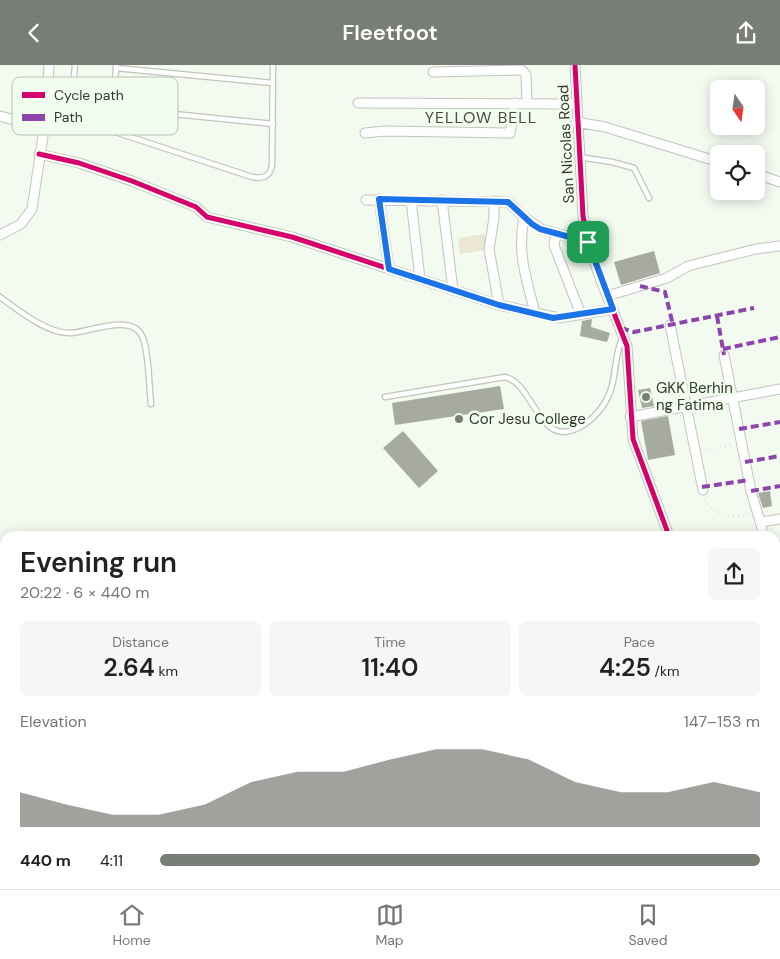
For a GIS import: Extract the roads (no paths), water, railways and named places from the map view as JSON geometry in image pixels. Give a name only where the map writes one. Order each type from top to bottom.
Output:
[{"type":"street","name":"San Nicolas Road","points":[[575,65],[580,197],[588,242],[623,334],[628,356],[630,417],[639,460],[667,531]]},
{"type":"street","points":[[434,72],[522,70],[526,75],[527,103]]},
{"type":"street","points":[[358,103],[576,103]]},
{"type":"street","points":[[365,133],[385,131],[510,133],[515,103]]},
{"type":"street","points":[[576,122],[605,127],[710,159]]},
{"type":"street","points":[[0,235],[21,224],[32,209],[42,135]]},
{"type":"street","points":[[39,154],[79,163],[132,181],[196,207],[207,217],[292,237],[499,305],[559,318],[613,309]]},
{"type":"street","points":[[765,177],[780,182]]},
{"type":"street","points":[[379,199],[389,269]]},
{"type":"street","points":[[366,200],[442,199],[508,202],[540,229],[588,242]]},
{"type":"street","points":[[442,199],[453,290]]},
{"type":"street","points":[[411,200],[420,279]]},
{"type":"street","points":[[494,201],[494,218],[489,249],[499,305]]},
{"type":"street","points":[[524,217],[520,239],[521,258],[535,313]]},
{"type":"street","points":[[556,234],[554,245],[580,315]]},
{"type":"street","points":[[607,296],[667,277],[688,266],[756,249],[780,246]]},
{"type":"street","points":[[670,325],[703,490]]},
{"type":"street","points":[[724,355],[761,525],[780,519]]},
{"type":"street","points":[[630,417],[780,389]]},
{"type":"lane","points":[[125,135],[252,177],[263,178],[269,174],[272,165],[272,65]]},
{"type":"lane","points":[[116,67],[273,83]]},
{"type":"lane","points":[[178,114],[273,124]]},
{"type":"lane","points":[[578,157],[612,162],[634,168],[649,197]]},
{"type":"lane","points":[[0,297],[34,320],[60,332],[69,333],[119,325],[131,326],[138,330],[145,345],[151,405]]},
{"type":"lane","points":[[385,397],[504,377],[520,385],[538,415],[548,426],[560,431],[574,430],[587,423],[600,410],[610,392],[617,352],[623,334]]},
{"type":"place","name":"GKK Berhin ng Fatima","points":[[646,397]]},
{"type":"place","name":"Cor Jesu College","points":[[459,419]]},
{"type":"district","name":"YELLOW BELL","points":[[481,117]]}]
